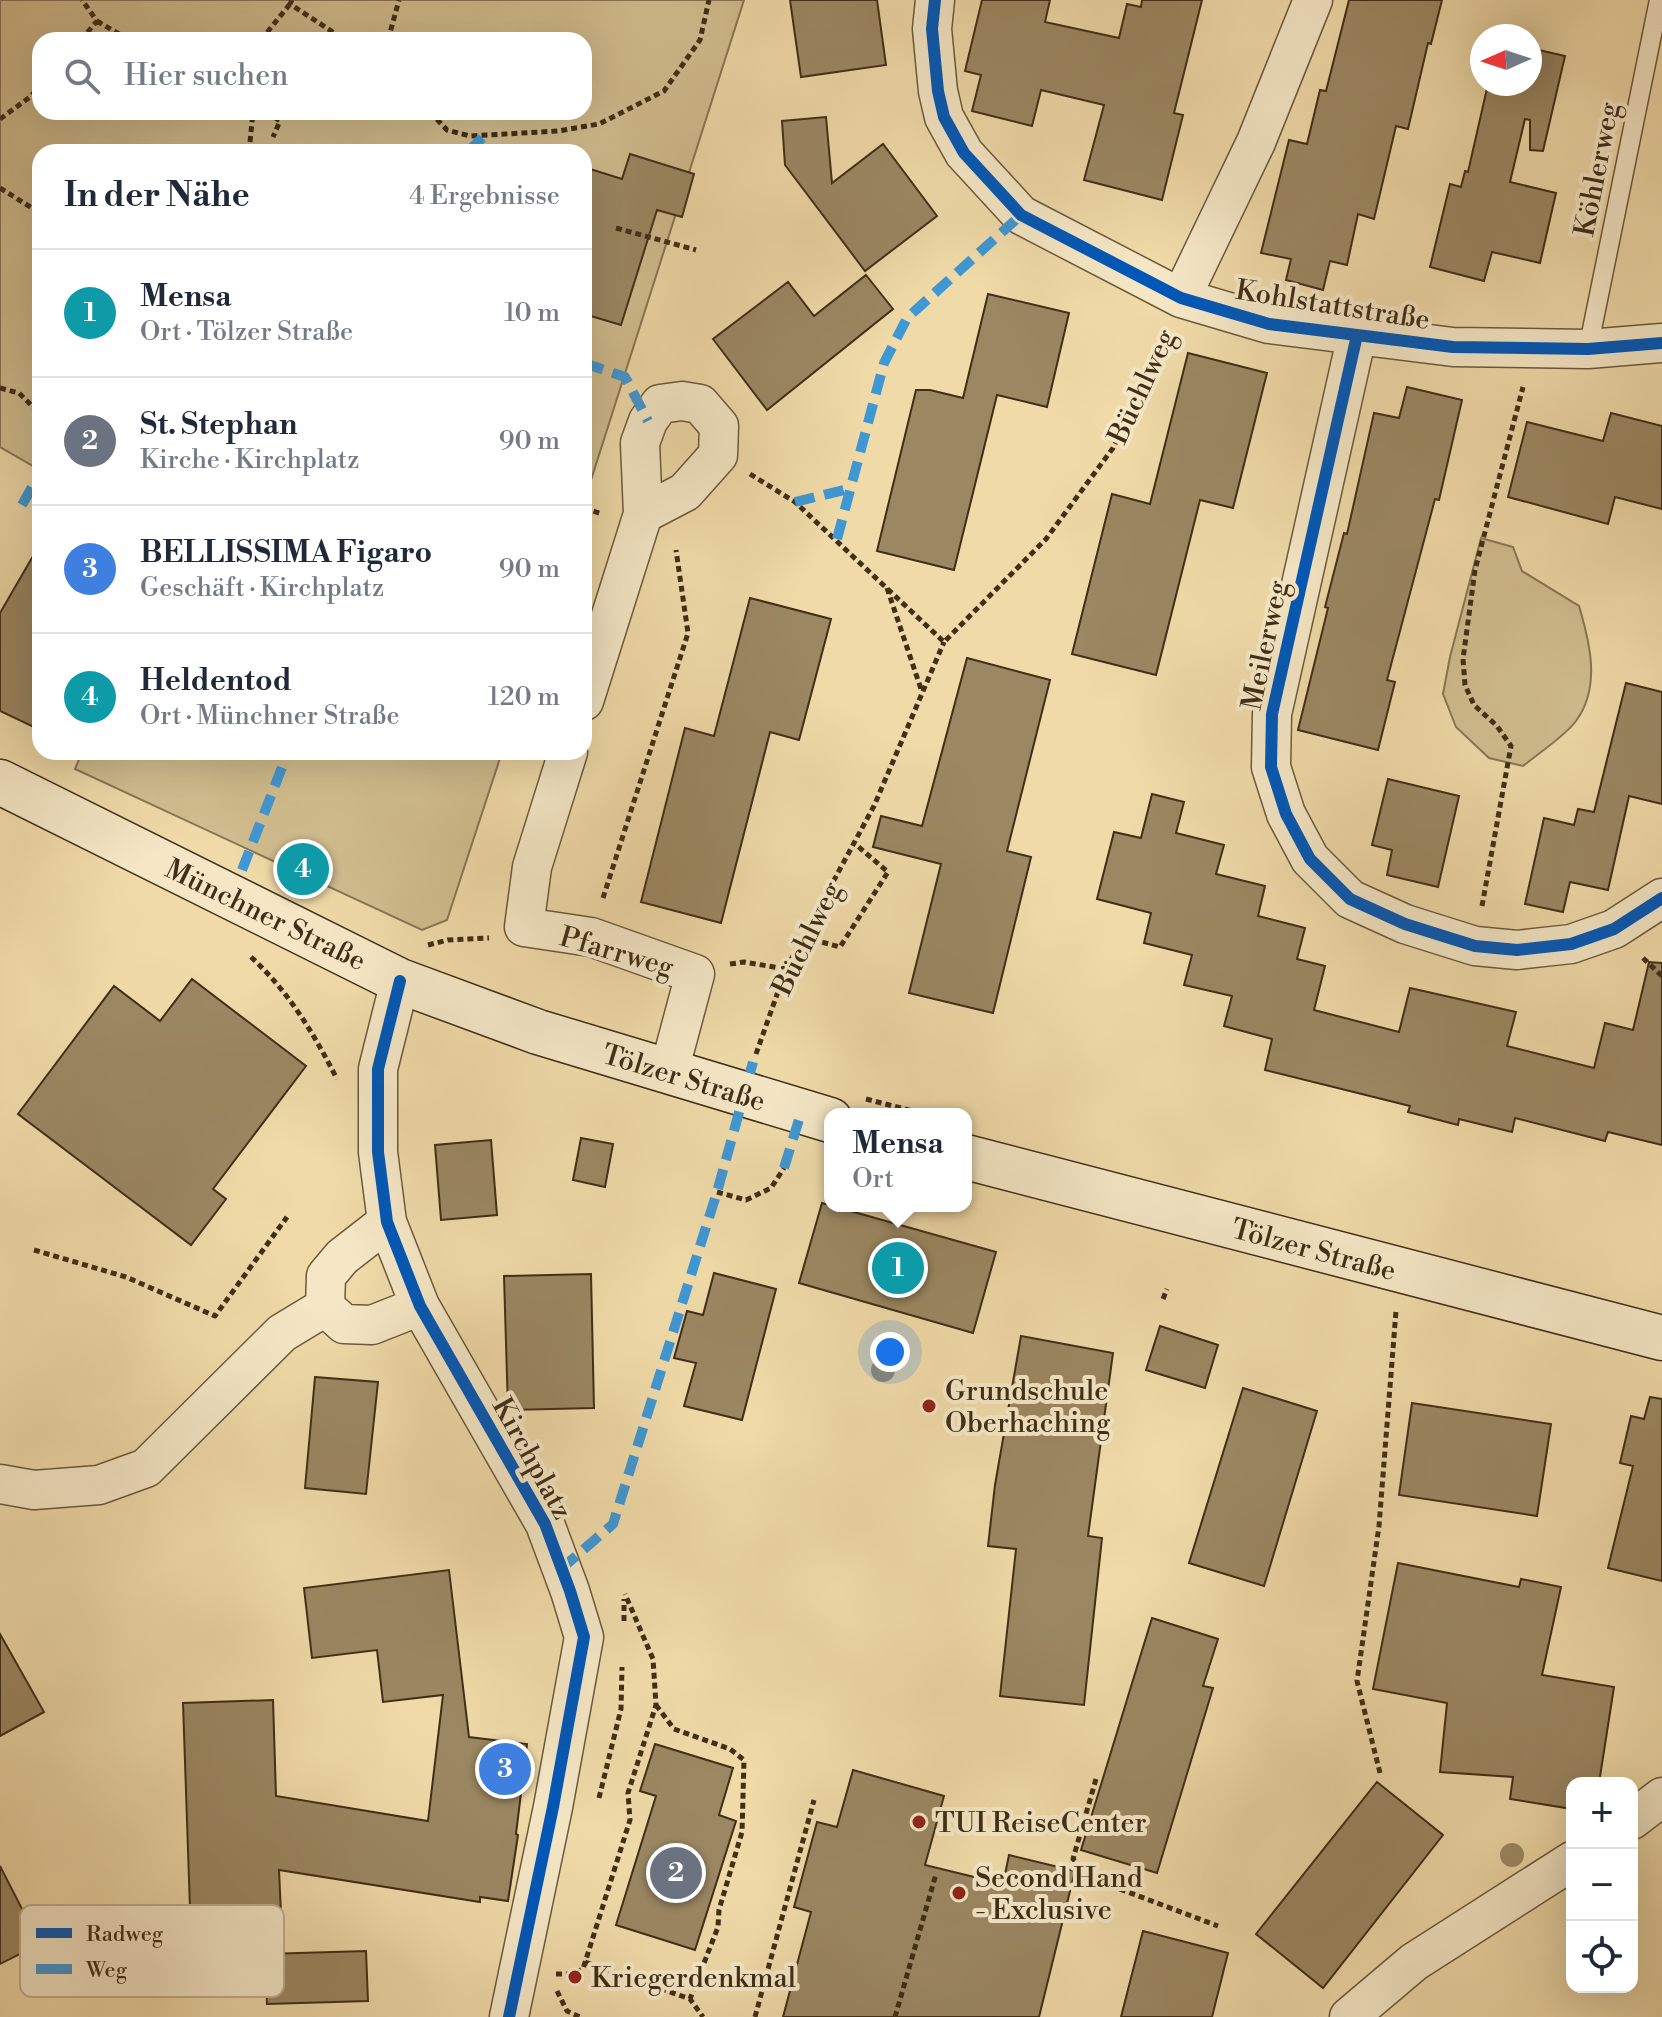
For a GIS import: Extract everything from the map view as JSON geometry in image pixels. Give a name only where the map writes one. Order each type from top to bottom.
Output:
[{"type":"main road","name":"Münchner Straße","points":[[0,782],[409,964],[538,1032]]},
{"type":"main road","name":"Tölzer Straße","points":[[538,1032],[824,1118]]},
{"type":"main road","name":"Tölzer Straße","points":[[972,1159],[1662,1338]]},
{"type":"street","name":"Kohlstattstraße","points":[[935,0],[932,29],[938,91],[944,117],[964,153],[1021,215],[1181,298],[1269,324],[1453,347],[1588,349],[1662,343]]},
{"type":"street","name":"Büchlweg","points":[[1181,298],[1256,142],[1313,0]]},
{"type":"street","name":"Meilerweg","points":[[1357,335],[1272,714],[1271,767],[1286,814],[1310,859],[1350,899],[1405,924],[1475,946],[1517,950],[1571,944],[1614,929],[1662,898]]},
{"type":"street","points":[[592,676],[643,514],[640,443],[648,421],[660,404],[682,401],[700,404],[719,426],[718,455],[685,492],[643,514]]},
{"type":"street","name":"Pfarrweg","points":[[565,760],[532,867],[524,927],[591,937],[695,974],[669,1071]]},
{"type":"street","name":"Kirchplatz","points":[[409,964],[378,1069],[378,1152],[387,1222],[420,1306],[545,1524],[584,1637],[553,1807],[509,2017]]},
{"type":"street","points":[[325,1307],[326,1276],[342,1257],[387,1222]]},
{"type":"street","points":[[325,1307],[344,1324],[372,1325],[420,1306]]},
{"type":"street","points":[[0,1484],[34,1490],[99,1485],[146,1468],[282,1333],[325,1307]]},
{"type":"street","points":[[1638,1815],[1662,1797]]},
{"type":"street","points":[[1349,2017],[1414,1962],[1566,1865]]},
{"type":"lane","name":"Köhlerweg","points":[[1588,349],[1659,0]]},
{"type":"path","points":[[82,0],[97,21],[116,32]]},
{"type":"path","points":[[390,32],[399,0]]},
{"type":"path","points":[[438,120],[447,130],[470,136],[558,131],[599,124],[664,91],[700,40],[709,0]]},
{"type":"path","points":[[267,32],[291,2],[334,32]]},
{"type":"path","points":[[88,32],[97,21]]},
{"type":"path","points":[[0,119],[32,95]]},
{"type":"path","points":[[250,144],[252,120]]},
{"type":"path","points":[[273,137],[278,120]]},
{"type":"path","points":[[0,188],[32,208]]},
{"type":"path","points":[[616,228],[696,250]]},
{"type":"path","points":[[1475,946],[1511,746],[1497,726],[1474,705],[1465,685],[1463,659],[1475,570],[1533,349]]},
{"type":"path","points":[[0,388],[19,393],[32,406]]},
{"type":"path","points":[[718,455],[795,502],[944,642]]},
{"type":"path","points":[[591,937],[688,633],[675,542],[685,492]]},
{"type":"path","points":[[887,587],[922,693]]},
{"type":"path","points":[[803,937],[840,947],[888,872],[854,843]]},
{"type":"path","points":[[409,964],[448,940],[484,940],[524,927]]},
{"type":"path","points":[[245,952],[277,981],[311,1031],[337,1078],[340,1094]]},
{"type":"path","points":[[717,965],[744,962],[786,969]]},
{"type":"path","points":[[717,1192],[746,1200],[771,1188],[784,1168]]},
{"type":"path","points":[[34,1250],[126,1277],[215,1316],[287,1217]]},
{"type":"path","points":[[1380,1773],[1357,1681],[1379,1526],[1399,1271]]},
{"type":"path","points":[[1163,1299],[1167,1289]]},
{"type":"path","points":[[571,1974],[583,1969],[630,1820],[628,1793],[656,1705],[653,1659],[625,1594]]},
{"type":"path","points":[[656,1705],[674,1729],[730,1749],[744,1760],[742,1832],[719,1910],[718,1927],[690,1999]]},
{"type":"path","points":[[1096,1779],[1073,1859],[1096,1880],[1218,1926]]},
{"type":"path","points":[[755,2017],[814,1800]]},
{"type":"path","points":[[895,2017],[936,1874]]},
{"type":"path","points":[[585,1962],[690,1999],[703,2017]]},
{"type":"shaded area","points":[[0,0],[744,0],[592,477],[592,144],[32,144],[32,465],[0,447]]},
{"type":"shaded area","points":[[1481,538],[1513,547],[1522,571],[1579,606],[1587,635],[1591,679],[1584,708],[1565,733],[1523,766],[1489,758],[1456,727],[1443,694]]},
{"type":"shaded area","points":[[79,760],[499,760],[447,920],[422,930],[75,769]]},
{"type":"building","points":[[790,0],[877,0],[886,65],[801,77]]},
{"type":"building","points":[[982,0],[1050,0],[1045,22],[1119,38],[1127,4],[1141,7],[1142,0],[1202,0],[1174,113],[1183,115],[1162,200],[1084,180],[1104,105],[1041,90],[1032,126],[972,111],[981,75],[965,71]]},
{"type":"building","points":[[1349,0],[1442,0],[1431,44],[1428,43],[1408,129],[1396,126],[1374,219],[1358,214],[1347,265],[1330,261],[1323,290],[1286,280],[1291,259],[1261,253],[1289,140],[1307,144],[1320,90],[1326,91]]},
{"type":"building","points":[[1542,51],[1565,56],[1543,151],[1530,150],[1530,120],[1525,119],[1510,182],[1556,193],[1540,263],[1492,252],[1484,281],[1430,267],[1450,184],[1461,187],[1465,171],[1468,172],[1485,96],[1542,96]]},
{"type":"building","points":[[826,117],[832,183],[883,144],[937,216],[865,271],[785,165],[782,121]]},
{"type":"building","points":[[630,154],[694,174],[682,217],[657,210],[621,325],[592,316],[592,170],[622,179]]},
{"type":"building","points":[[866,275],[893,309],[767,410],[713,339],[788,282],[814,316]]},
{"type":"building","points":[[988,294],[1069,313],[1047,407],[997,395],[954,570],[877,551],[916,390],[963,398]]},
{"type":"building","points":[[1188,353],[1267,373],[1233,508],[1200,500],[1156,675],[1072,654],[1112,494],[1150,504]]},
{"type":"building","points":[[1407,387],[1462,400],[1439,500],[1435,499],[1387,680],[1395,682],[1378,750],[1298,730],[1328,608],[1325,607],[1344,533],[1347,534],[1374,413],[1399,418]]},
{"type":"building","points":[[1611,413],[1662,426],[1662,509],[1615,497],[1608,524],[1508,497],[1527,422],[1603,441]]},
{"type":"building","points":[[32,558],[32,726],[0,711],[0,613]]},
{"type":"building","points":[[750,598],[831,619],[799,740],[770,732],[721,923],[641,902],[685,728],[714,736]]},
{"type":"building","points":[[967,658],[1050,680],[1007,851],[1031,857],[993,1013],[909,993],[941,864],[873,847],[881,816],[922,826]]},
{"type":"building","points":[[1626,683],[1662,692],[1662,804],[1629,796],[1608,890],[1570,882],[1563,912],[1525,904],[1544,818],[1574,825],[1578,809],[1594,812]]},
{"type":"building","points":[[1388,779],[1459,796],[1438,887],[1387,875],[1392,850],[1372,845]]},
{"type":"building","points":[[1152,794],[1184,802],[1176,833],[1224,845],[1216,874],[1265,886],[1258,916],[1305,928],[1297,959],[1325,966],[1314,1010],[1399,1032],[1410,988],[1516,1012],[1507,1046],[1594,1068],[1605,1023],[1633,1030],[1649,962],[1662,963],[1662,1145],[1608,1132],[1605,1141],[1515,1118],[1512,1132],[1459,1119],[1458,1125],[1408,1112],[1410,1106],[1265,1070],[1272,1039],[1224,1026],[1232,996],[1184,985],[1192,955],[1144,943],[1151,913],[1097,899],[1114,832],[1141,838]]},
{"type":"building","points":[[192,979],[306,1066],[213,1189],[226,1199],[191,1245],[18,1114],[114,986],[160,1021]]},
{"type":"building","points":[[581,1138],[613,1144],[605,1187],[573,1180]]},
{"type":"building","points":[[491,1140],[497,1215],[441,1220],[435,1145]]},
{"type":"building","points":[[822,1203],[824,1212],[854,1212],[996,1252],[973,1333],[799,1283]]},
{"type":"building","points":[[714,1273],[776,1289],[742,1420],[684,1406],[696,1363],[674,1358],[687,1311],[703,1315]]},
{"type":"building","points":[[591,1274],[594,1408],[508,1410],[504,1276]]},
{"type":"building","points":[[1160,1326],[1218,1345],[1205,1388],[1146,1370]]},
{"type":"building","points":[[1021,1336],[1113,1353],[1088,1536],[1102,1538],[1084,1705],[1000,1696],[1016,1549],[988,1546],[995,1485]]},
{"type":"building","points":[[315,1377],[378,1382],[366,1494],[305,1488]]},
{"type":"building","points":[[1243,1388],[1317,1411],[1264,1586],[1189,1563]]},
{"type":"building","points":[[1650,1397],[1662,1399],[1662,1581],[1608,1568],[1633,1466],[1620,1463],[1631,1416],[1644,1419]]},
{"type":"building","points":[[1412,1403],[1551,1424],[1537,1516],[1399,1495]]},
{"type":"building","points":[[1398,1563],[1519,1587],[1521,1579],[1561,1587],[1542,1675],[1614,1687],[1600,1777],[1566,1777],[1566,1808],[1510,1799],[1513,1777],[1440,1772],[1447,1703],[1373,1689]]},
{"type":"building","points":[[449,1570],[469,1737],[527,1744],[508,1901],[480,1897],[480,1902],[279,1870],[281,1905],[190,1905],[183,1703],[273,1700],[276,1796],[428,1821],[443,1695],[383,1702],[377,1650],[312,1658],[304,1588]]},
{"type":"building","points":[[1152,1618],[1218,1639],[1203,1686],[1213,1688],[1157,1873],[1081,1850]]},
{"type":"building","points":[[0,1634],[44,1712],[0,1736]]},
{"type":"building","points":[[655,1744],[733,1768],[719,1815],[736,1821],[695,1950],[616,1925],[656,1796],[640,1791]]},
{"type":"building","points":[[853,1770],[944,1796],[925,1865],[1003,1884],[1009,1855],[1075,1871],[1039,2017],[783,2017],[811,1912],[794,1907],[817,1822],[837,1827]]},
{"type":"building","points":[[1377,1782],[1443,1835],[1323,1988],[1256,1934]]},
{"type":"building","points":[[0,1866],[20,1905],[20,1954],[0,1964]]},
{"type":"building","points":[[1143,1931],[1228,1953],[1212,2017],[1121,2017]]},
{"type":"building","points":[[366,1951],[368,2001],[267,2004],[267,1997],[284,1997],[284,1953]]},
{"type":"marked path","points":[[476,144],[484,136]]},
{"type":"marked path","points":[[837,539],[884,363],[907,318],[1021,215]]},
{"type":"marked path","points":[[592,366],[625,377],[648,421]]},
{"type":"marked path","points":[[22,505],[32,487]]},
{"type":"marked path","points":[[795,502],[848,489]]},
{"type":"marked path","points":[[242,870],[285,760]]},
{"type":"marked path","points":[[561,1569],[613,1524],[717,1192],[753,1062]]},
{"type":"marked path","points":[[784,1168],[801,1113]]},
{"type":"cycle path","points":[[935,0],[932,29],[938,91],[944,117],[964,153],[1021,215],[1181,298],[1269,324],[1453,347],[1588,349],[1662,343]]},
{"type":"cycle path","points":[[1357,335],[1272,714],[1271,767],[1286,814],[1310,859],[1350,899],[1405,924],[1475,946],[1517,950],[1571,944],[1614,929],[1662,898]]},
{"type":"cycle path","points":[[400,981],[378,1069],[378,1152],[387,1222],[420,1306],[545,1524],[584,1637],[553,1807],[509,2017]]},
{"type":"place","name":"Heldentod","points":[[303,869]]},
{"type":"place","name":"Mensa","points":[[898,1268]]},
{"type":"place","name":"Grundschule Oberhaching","points":[[929,1406]]},
{"type":"place","name":"BELLISSIMA Figaro","points":[[505,1769]]},
{"type":"place","name":"TUI ReiseCenter","points":[[919,1822]]},
{"type":"place","name":"St. Stephan","points":[[676,1873]]},
{"type":"place","name":"Second Hand - Exclusive","points":[[959,1893]]},
{"type":"place","name":"Kriegerdenkmal","points":[[575,1977]]}]
